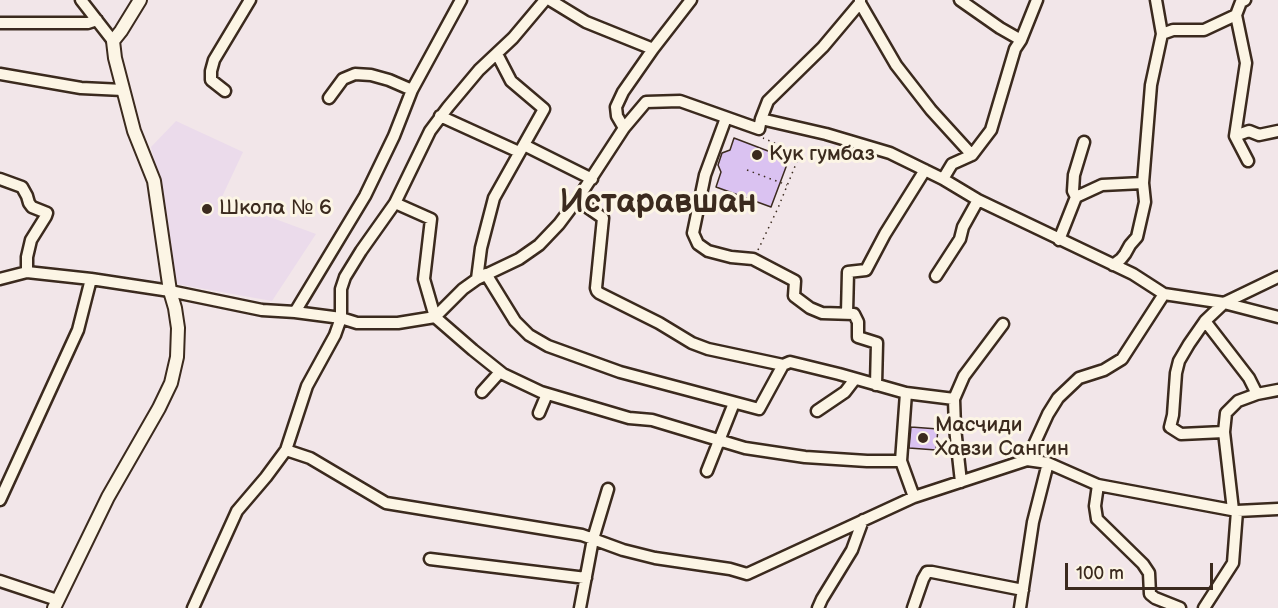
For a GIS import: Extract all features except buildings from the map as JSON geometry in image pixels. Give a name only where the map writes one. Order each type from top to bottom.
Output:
[{"type":"main road","points":[[56,604],[108,497],[159,408],[171,383],[177,357],[178,328],[153,181],[134,131],[115,58],[113,41],[140,0]]},
{"type":"street","points":[[81,0],[113,41]]},
{"type":"street","points":[[225,91],[211,80],[214,60],[250,0]]},
{"type":"street","points":[[295,312],[365,196],[394,136],[412,90],[461,0]]},
{"type":"street","points":[[195,608],[237,511],[286,450],[307,386],[335,335],[341,318],[341,289],[345,277],[395,203],[430,131],[440,116],[479,70],[513,38],[545,0]]},
{"type":"street","points":[[550,0],[586,22],[653,49]]},
{"type":"street","points":[[624,128],[617,116],[616,107],[623,92],[691,0]]},
{"type":"street","points":[[960,0],[1021,40]]},
{"type":"street","points":[[944,179],[952,164],[972,155],[991,130],[1015,49],[1037,0]]},
{"type":"street","points":[[1113,265],[1125,254],[1137,237],[1145,202],[1143,183],[1151,85],[1162,34],[1156,0]]},
{"type":"street","points":[[1245,0],[1241,2],[1236,15],[1246,63],[1235,136],[1248,161]]},
{"type":"street","points":[[760,124],[768,101],[823,47],[860,1],[896,65],[931,110],[972,155]]},
{"type":"street","points":[[1162,34],[1173,30],[1204,30],[1236,15]]},
{"type":"street","points":[[0,23],[88,23],[97,20]]},
{"type":"street","points":[[496,54],[511,81],[544,109],[494,198],[481,248],[482,277],[515,321],[529,335],[548,346],[620,372],[759,409],[783,365]]},
{"type":"street","points":[[0,74],[81,88],[123,90]]},
{"type":"street","points":[[329,98],[343,79],[355,74],[389,80],[412,90]]},
{"type":"street","points":[[0,279],[27,272],[91,279],[170,291],[262,310],[341,318],[357,323],[398,323],[435,317],[463,289],[519,259],[539,245],[577,200],[624,128],[646,102],[680,101],[726,118],[826,134],[890,153],[944,179],[978,200],[1133,274],[1164,294],[1224,303],[1278,317]]},
{"type":"street","points":[[440,116],[592,179]]},
{"type":"street","points":[[726,118],[705,175],[693,233],[698,244],[708,250],[731,257],[753,259],[795,281],[794,296],[810,308],[822,313],[854,314],[858,322],[858,337],[877,343],[876,385]]},
{"type":"street","points":[[1235,136],[1249,131],[1259,135],[1278,131]]},
{"type":"street","points":[[1076,197],[1073,191],[1074,176],[1084,142]]},
{"type":"street","points":[[847,313],[849,272],[866,270],[885,234],[925,170]]},
{"type":"street","points":[[0,179],[22,187],[28,203],[47,213],[31,240],[27,257],[27,272]]},
{"type":"street","points":[[1059,240],[1076,197],[1102,185],[1143,183]]},
{"type":"street","points":[[577,200],[603,218],[596,288],[599,293],[692,343],[708,349],[783,365],[790,362],[906,393],[954,399]]},
{"type":"street","points":[[936,276],[960,239],[963,226],[978,200]]},
{"type":"street","points":[[395,203],[431,219],[424,279],[435,317],[500,372],[547,394],[629,418],[652,420],[745,448],[805,457],[901,461]]},
{"type":"street","points":[[1224,432],[1181,434],[1170,427],[1179,361],[1205,321],[1224,303],[1278,277]]},
{"type":"street","points":[[0,500],[78,330],[91,279]]},
{"type":"street","points":[[1027,460],[1058,398],[1079,378],[1104,370],[1122,359],[1164,294]]},
{"type":"street","points":[[1205,321],[1249,378],[1257,394]]},
{"type":"street","points":[[962,482],[954,399],[964,376],[1003,324]]},
{"type":"street","points":[[482,392],[500,372]]},
{"type":"street","points":[[817,411],[845,392],[855,379]]},
{"type":"street","points":[[1204,608],[1233,563],[1235,511],[1224,432],[1226,413],[1238,401],[1278,390]]},
{"type":"street","points":[[906,393],[901,461],[914,497]]},
{"type":"street","points":[[539,412],[547,394]]},
{"type":"street","points":[[707,471],[734,403]]},
{"type":"street","points":[[286,450],[310,458],[386,503],[582,536],[655,558],[730,569],[747,574],[914,497],[1027,460],[1048,463],[1098,485],[1235,511],[1278,509]]},
{"type":"street","points":[[1020,608],[1033,522],[1048,463]]},
{"type":"street","points":[[1098,485],[1095,506],[1097,519],[1143,564],[1149,573],[1150,594],[1180,608]]},
{"type":"street","points":[[580,608],[592,539],[608,489]]},
{"type":"street","points":[[818,608],[852,550],[863,520]]},
{"type":"street","points":[[430,559],[586,578]]},
{"type":"street","points":[[913,608],[927,572],[1023,590]]},
{"type":"street","points":[[0,581],[56,604]]},
{"type":"path","points":[[753,259],[800,154],[763,138],[760,124]]},
{"type":"path","points":[[747,170],[788,185]]},
{"type":"shaded area","name":"Школа № 6","points":[[176,121],[243,152],[221,199],[316,234],[272,301],[171,283],[168,219],[151,147]]},
{"type":"place","name":"Кук гумбаз","points":[[757,155]]},
{"type":"place","name":"Школа № 6","points":[[207,209]]},
{"type":"place","name":"Масҷиди Хавзи Сангин","points":[[923,438]]},
{"type":"district","name":"Истаравшан","points":[[658,204]]}]
